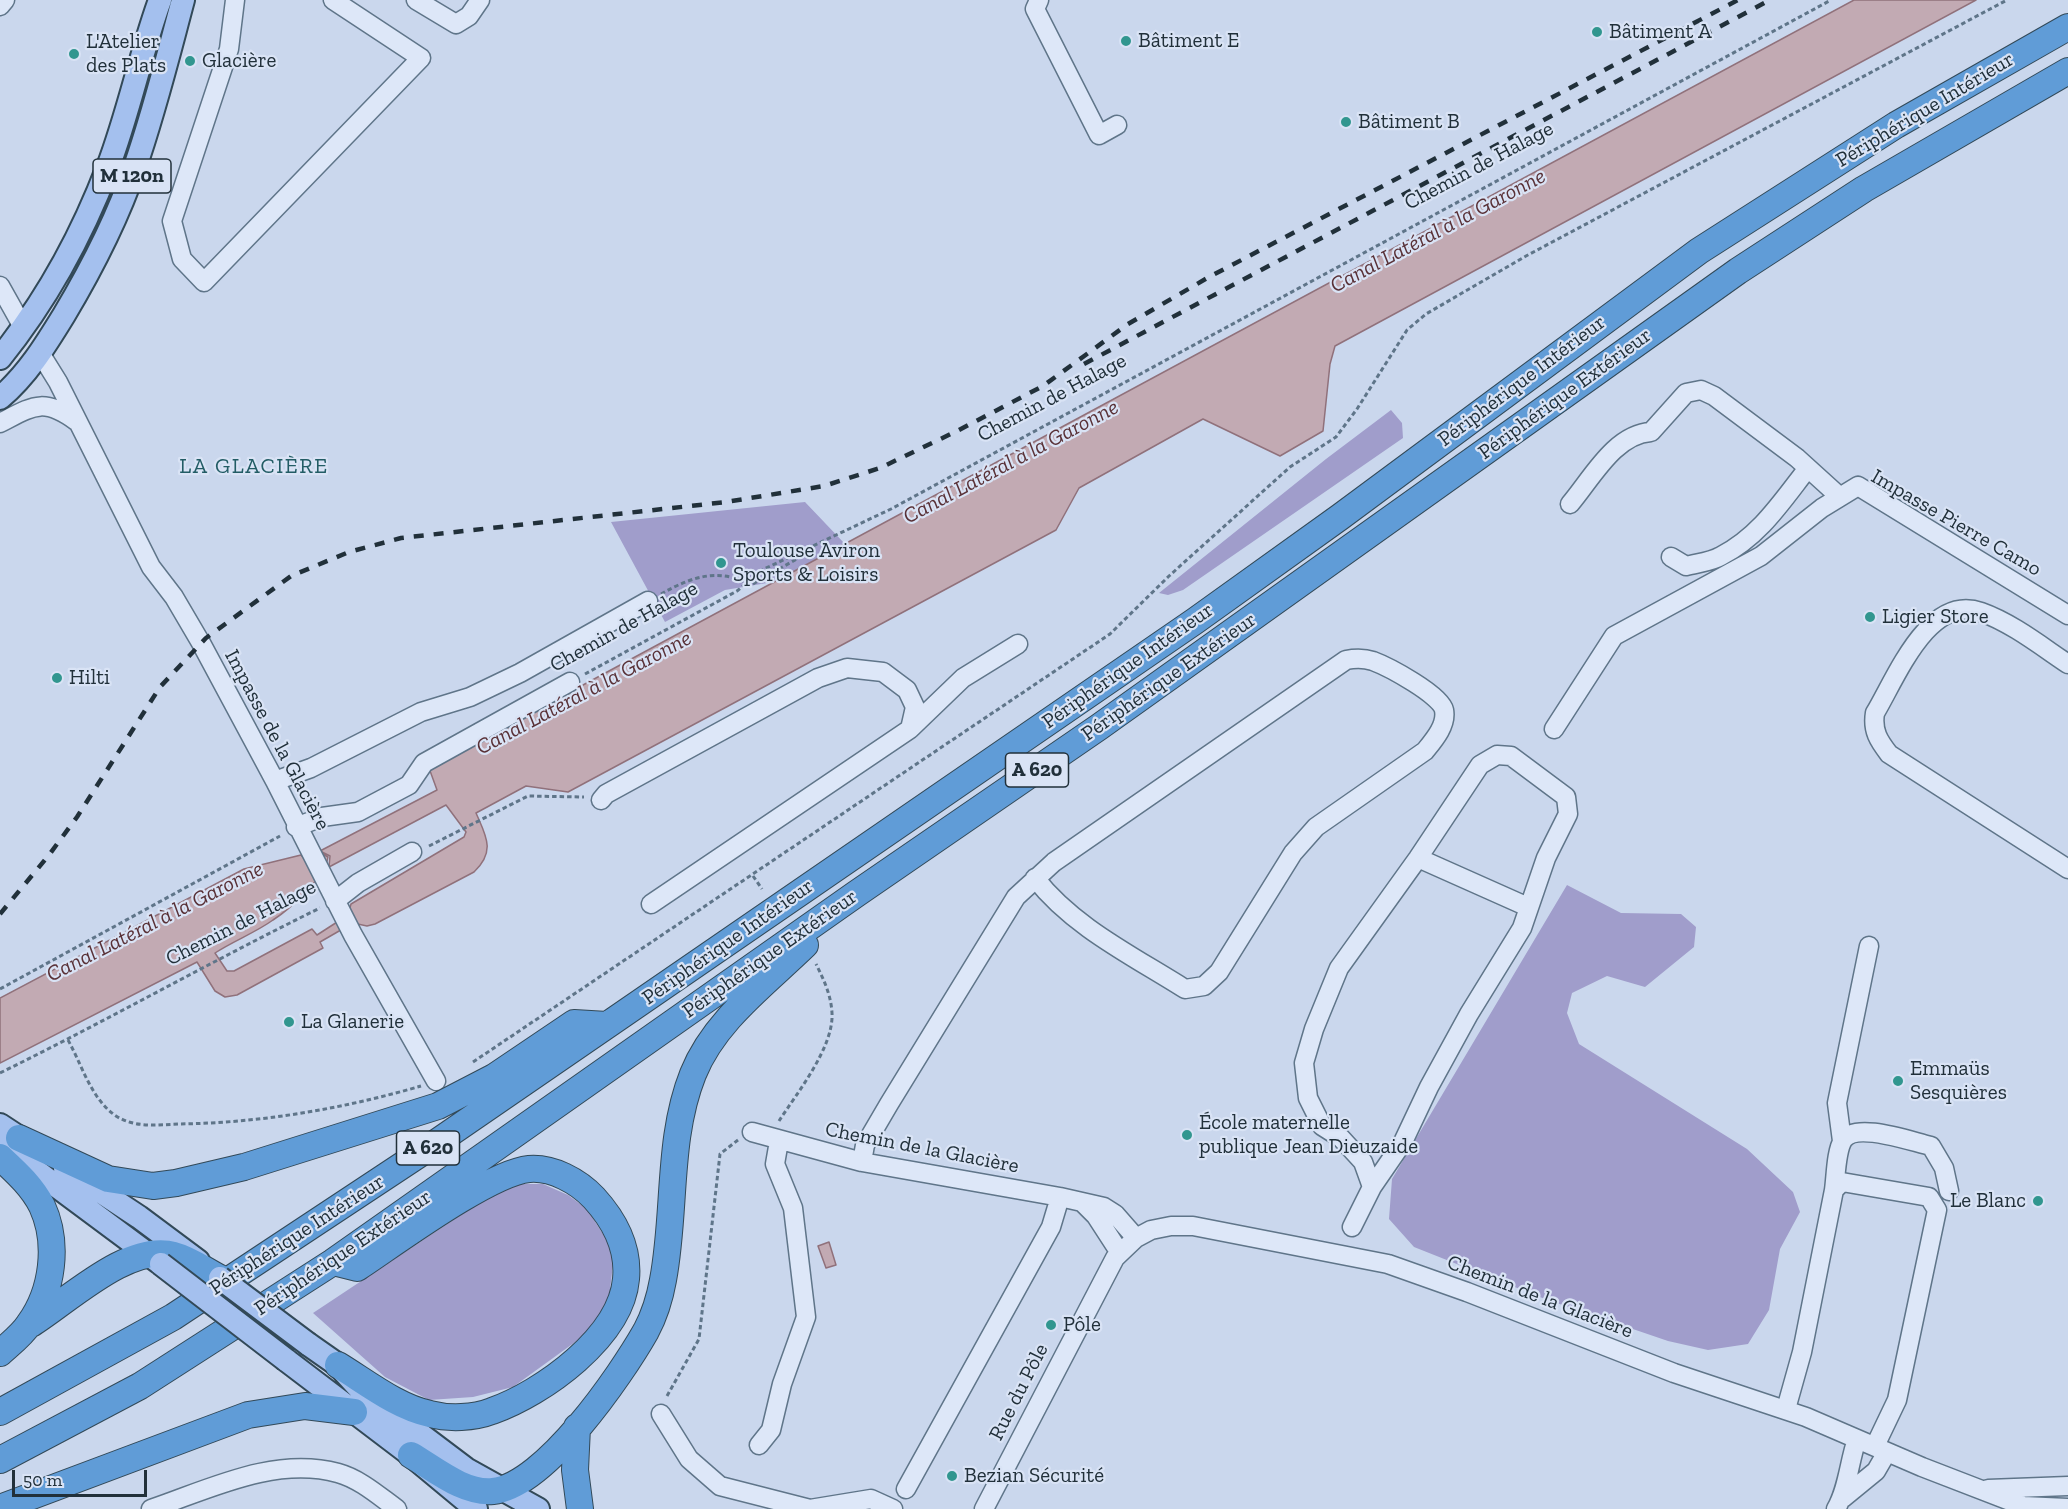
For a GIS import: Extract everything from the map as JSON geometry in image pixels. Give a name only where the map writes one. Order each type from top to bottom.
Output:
[{"type":"highway","name":"Périphérique Intérieur","points":[[0,1412],[173,1317],[427,1149],[1195,621],[1340,518],[1699,251],[1896,124],[2068,27]]},
{"type":"highway","name":"Périphérique Extérieur","points":[[0,1460],[140,1386],[333,1262],[856,894],[1099,727],[1738,271],[1874,183],[2068,70]]},
{"type":"highway","points":[[411,1455],[446,1477],[475,1490],[506,1489],[525,1479],[578,1427],[623,1367],[647,1329],[657,1306],[663,1279],[678,1132],[694,1072],[717,1032],[730,1017],[856,894]]},
{"type":"highway","points":[[6,1136],[108,1179],[144,1185],[176,1184],[244,1167],[438,1106],[494,1077],[574,1023],[607,1025]]},
{"type":"highway","points":[[0,1157],[30,1188],[42,1206],[49,1229],[52,1254],[49,1280],[42,1303],[28,1325]]},
{"type":"highway","points":[[333,1262],[357,1268],[479,1189],[507,1175],[530,1169],[551,1172],[572,1180],[589,1193],[608,1213],[619,1235],[626,1258],[626,1281],[620,1302],[600,1336],[581,1356],[524,1398],[491,1412],[447,1416],[420,1412],[338,1365]]},
{"type":"highway","points":[[0,1353],[28,1325],[122,1261],[166,1255],[220,1278]]},
{"type":"highway","points":[[0,1509],[248,1415],[305,1406],[354,1412]]},
{"type":"highway","points":[[578,1427],[575,1470],[580,1509]]},
{"type":"main road","name":"M 120n","points":[[0,358],[57,276],[108,166],[160,0]]},
{"type":"main road","name":"M 120n","points":[[8,392],[40,353],[89,274],[111,228],[135,168],[183,0]]},
{"type":"main road","points":[[0,415],[8,392]]},
{"type":"main road","points":[[6,1136],[166,1255]]},
{"type":"main road","points":[[6,1136],[166,1255],[286,1360],[411,1455],[476,1509]]},
{"type":"main road","points":[[220,1278],[338,1365],[360,1389],[466,1469],[506,1489],[538,1509]]},
{"type":"street","points":[[0,6],[5,0]]},
{"type":"street","points":[[235,0],[229,49],[172,221],[182,259],[204,282],[421,58],[333,0]]},
{"type":"street","points":[[416,0],[456,24],[469,16],[480,0]]},
{"type":"street","points":[[1039,0],[1035,9],[1100,135],[1117,125]]},
{"type":"street","points":[[0,286],[23,327]]},
{"type":"street","name":"Impasse de la Glacière","points":[[40,353],[151,567],[174,597],[275,781],[296,827],[353,935],[436,1081]]},
{"type":"street","points":[[1570,504],[1620,443],[1637,433],[1652,432],[1686,393],[1701,390],[1747,420],[1808,468],[1840,497]]},
{"type":"street","points":[[0,423],[31,406],[39,405],[61,410],[76,421]]},
{"type":"street","points":[[1671,557],[1686,566],[1720,558],[1769,519],[1808,468]]},
{"type":"street","name":"Impasse Pierre Camo","points":[[1554,729],[1614,636],[1761,556],[1821,508],[1858,486],[2068,615]]},
{"type":"street","points":[[275,781],[311,768],[421,712],[470,697],[520,673],[648,601]]},
{"type":"street","points":[[2068,664],[1982,612],[1965,609],[1947,613],[1933,622],[1921,636],[1875,713],[1873,725],[1878,740],[1889,754],[2068,869]]},
{"type":"street","points":[[651,904],[910,729],[963,678],[1018,644]]},
{"type":"street","points":[[862,1162],[866,1145],[889,1104],[1017,897],[1035,878],[1346,660],[1359,658],[1374,661],[1434,695],[1444,707],[1445,718],[1435,739],[1425,751],[1316,827],[1293,853],[1219,972],[1204,986],[1185,989],[1085,926],[1052,900],[1035,878]]},
{"type":"street","points":[[601,800],[819,678],[847,668],[883,672],[907,690],[915,707],[910,729]]},
{"type":"street","name":"Chemin de Halage","points":[[296,827],[322,817],[358,812],[409,784],[424,763],[570,682]]},
{"type":"street","points":[[1352,1227],[1372,1187],[1403,1142],[1429,1087],[1469,1014],[1522,928],[1546,858],[1568,813],[1566,797],[1510,756],[1497,755],[1480,765],[1418,858],[1339,968],[1314,1029],[1304,1063],[1308,1098],[1322,1126],[1341,1138],[1364,1162],[1372,1187]]},
{"type":"street","name":"Chemin de Halage","points":[[335,901],[357,883],[412,852]]},
{"type":"street","points":[[1418,858],[1528,907]]},
{"type":"street","points":[[1786,1410],[1802,1352],[1834,1190],[1842,1141],[1837,1103],[1869,946]]},
{"type":"street","points":[[1842,1141],[1849,1134],[1861,1130],[1931,1146],[1944,1168],[1949,1191]]},
{"type":"street","name":"Chemin de la Glacière","points":[[753,1132],[862,1162],[1104,1207],[1115,1214],[1136,1238],[1150,1230],[1171,1226],[1193,1226],[1388,1264],[1467,1292],[1674,1373],[1786,1410],[2023,1506],[2068,1508]]},
{"type":"street","points":[[759,1445],[771,1430],[782,1384],[806,1317],[793,1208],[775,1164],[779,1141]]},
{"type":"street","points":[[1834,1190],[1842,1182],[1929,1197],[1937,1210],[1897,1400],[1876,1470],[1839,1503]]},
{"type":"street","points":[[906,1489],[1051,1227],[1060,1197]]},
{"type":"street","points":[[1084,1204],[1096,1216],[1120,1253]]},
{"type":"street","name":"Rue du Pôle","points":[[984,1509],[1105,1273],[1120,1253],[1136,1238]]},
{"type":"street","points":[[661,1414],[689,1459],[720,1486],[810,1509],[871,1499],[893,1509]]},
{"type":"street","points":[[1839,1503],[1857,1439]]},
{"type":"street","points":[[151,1509],[262,1471],[302,1468],[339,1473],[358,1482],[397,1509]]},
{"type":"street","name":"Chemin de la Glacière","points":[[1977,1489],[2068,1486]]},
{"type":"street","points":[[1977,1489],[1999,1509]]},
{"type":"path","name":"Chemin de Halage","points":[[570,682],[737,591],[762,570],[891,509],[1831,0]]},
{"type":"path","points":[[470,1064],[1110,634],[1169,576],[1290,467],[1336,437],[1357,409],[1407,330],[1426,314],[1526,256],[2007,0]]},
{"type":"path","points":[[648,601],[688,579],[722,573],[751,585],[809,552],[813,558]]},
{"type":"path","points":[[412,852],[460,832],[528,796],[575,796],[601,800]]},
{"type":"path","points":[[0,989],[296,827]]},
{"type":"path","points":[[753,876],[762,888]]},
{"type":"path","name":"Chemin de Halage","points":[[0,1073],[68,1040],[221,956],[335,901]]},
{"type":"path","points":[[661,1414],[660,1408],[699,1339],[720,1154],[728,1146],[753,1132],[779,1122],[816,1064],[827,1036],[832,1016],[830,999],[815,963]]},
{"type":"path","points":[[68,1040],[101,1102],[117,1116],[135,1125],[235,1124],[336,1107],[436,1081]]},
{"type":"shaded area","points":[[1391,410],[1402,423],[1403,438],[1183,590],[1168,595],[1159,593],[1326,459]]},
{"type":"shaded area","name":"Toulouse Aviron Sports & Loisirs","points":[[805,502],[845,544],[773,582],[725,590],[665,622],[611,522]]},
{"type":"shaded area","points":[[1567,885],[1621,913],[1681,914],[1696,927],[1694,947],[1645,987],[1607,976],[1572,993],[1567,1013],[1579,1044],[1747,1149],[1793,1192],[1800,1212],[1780,1249],[1769,1310],[1748,1344],[1708,1350],[1668,1341],[1545,1299],[1414,1247],[1389,1219],[1392,1179]]},
{"type":"shaded area","points":[[520,1184],[543,1184],[568,1195],[587,1209],[610,1245],[613,1264],[609,1299],[589,1332],[513,1387],[473,1397],[429,1400],[385,1377],[313,1313],[494,1193]]},
{"type":"water","name":"Canal Latéral à la Garonne","points":[[1854,0],[1976,0],[1335,346],[1330,364],[1323,431],[1280,456],[1203,419],[1079,488],[1056,530],[568,792],[526,786],[476,813],[486,836],[487,850],[481,864],[474,872],[375,924],[367,926],[353,923],[320,942],[323,948],[237,995],[225,997],[215,991],[197,962],[0,1063],[0,998],[244,869],[301,855],[306,861],[319,852],[328,857],[321,874],[297,901],[266,925],[215,953],[227,971],[234,971],[312,929],[317,935],[348,915],[351,904],[464,837],[466,832],[446,805],[329,867],[330,856],[320,851],[437,790],[429,768]]},
{"type":"water","points":[[829,1242],[836,1265],[826,1268],[818,1246]]},
{"type":"railway","points":[[0,914],[77,817],[160,687],[206,638],[291,576],[349,552],[401,538],[726,502],[824,486],[880,468],[1043,386],[1128,324],[1209,277],[1738,0]]},
{"type":"railway","points":[[1084,364],[1770,0]]},
{"type":"place","name":"Bâtiment A","points":[[1597,32]]},
{"type":"place","name":"Bâtiment E","points":[[1126,41]]},
{"type":"place","name":"L'Atelier des Plats","points":[[74,54]]},
{"type":"place","name":"Glacière","points":[[190,61]]},
{"type":"place","name":"Bâtiment B","points":[[1346,122]]},
{"type":"place","name":"Toulouse Aviron Sports & Loisirs","points":[[721,563]]},
{"type":"place","name":"Ligier Store","points":[[1870,617]]},
{"type":"place","name":"Hilti","points":[[57,678]]},
{"type":"place","name":"La Glanerie","points":[[289,1022]]},
{"type":"place","name":"Emmaüs Sesquières","points":[[1898,1081]]},
{"type":"place","name":"École maternelle publique Jean Dieuzaide","points":[[1187,1135]]},
{"type":"place","name":"Le Blanc","points":[[2038,1201]]},
{"type":"place","name":"Pôle","points":[[1051,1325]]},
{"type":"place","name":"Bezian Sécurité","points":[[952,1476]]},
{"type":"district","name":"LA GLACIÈRE","points":[[254,467]]}]
